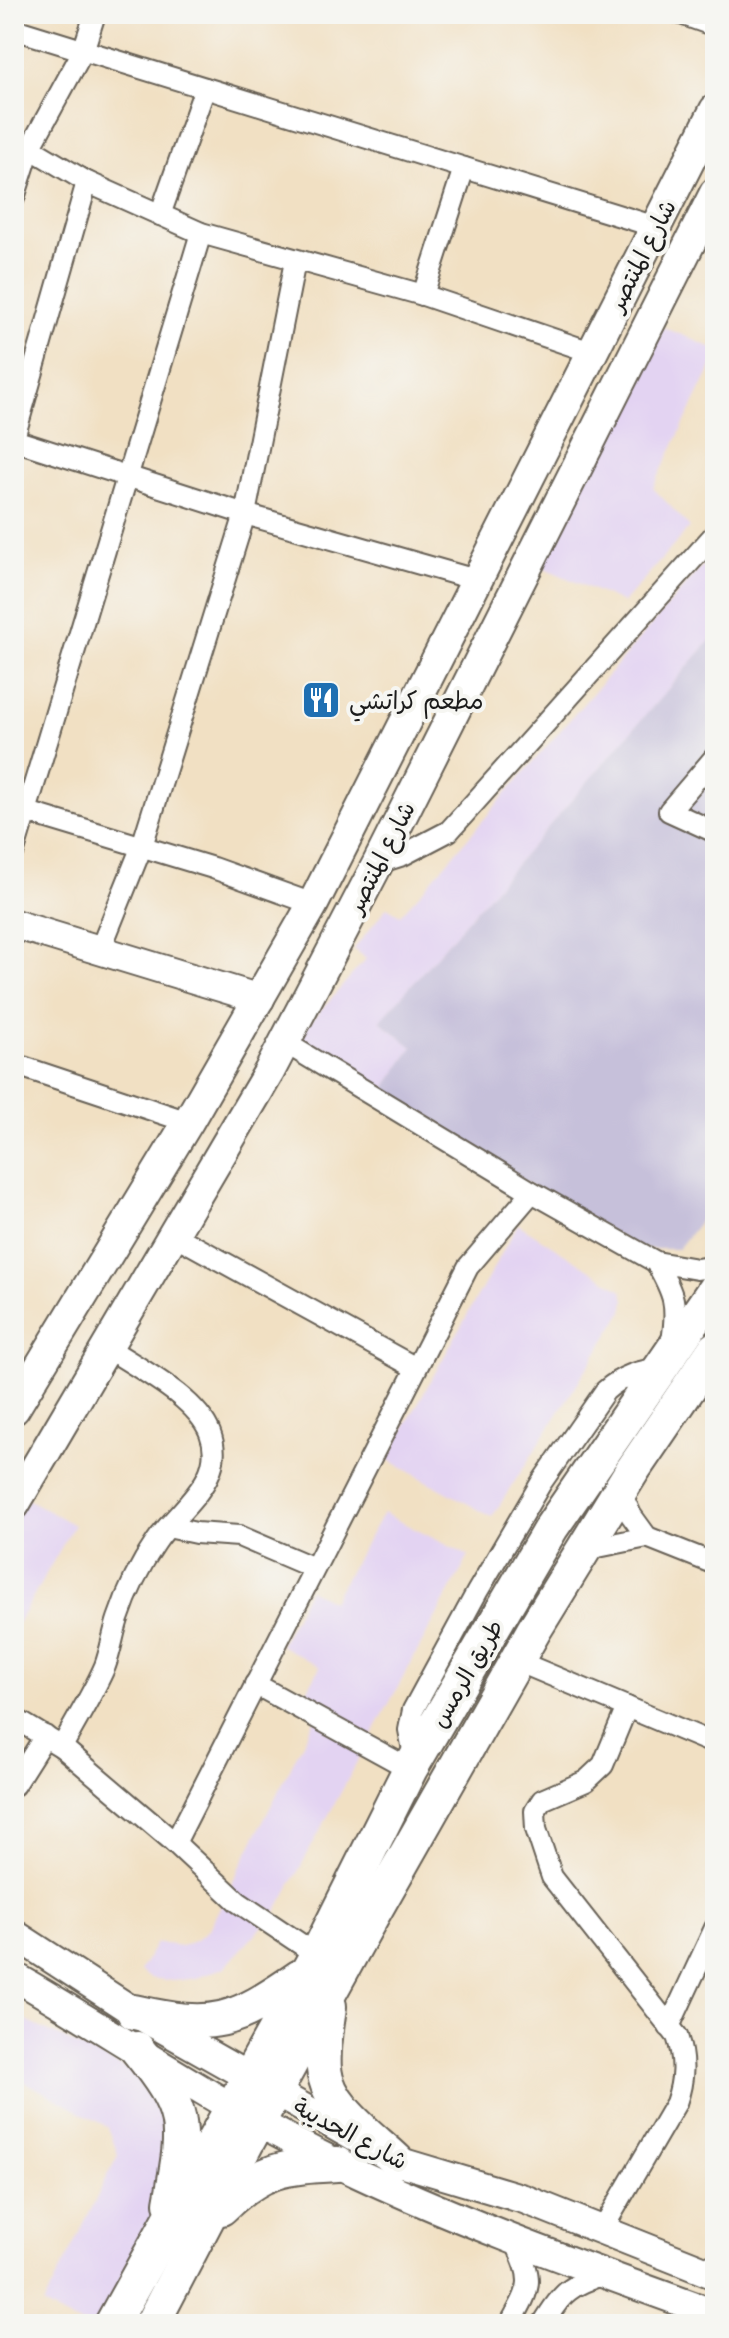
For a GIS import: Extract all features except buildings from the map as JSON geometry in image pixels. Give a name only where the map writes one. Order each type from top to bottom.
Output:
[{"type":"highway","name":"طريق الرمس","points":[[246,2115],[318,1974],[412,1764],[551,1528],[715,1289]]},
{"type":"highway","name":"طريق الرمس","points":[[318,1974],[372,1915],[583,1550],[715,1349]]},
{"type":"highway","points":[[134,2012],[173,2021],[223,2020],[318,1974],[327,2083],[343,2109],[397,2161]]},
{"type":"highway","points":[[137,2049],[162,2080],[179,2116],[182,2135],[166,2229]]},
{"type":"highway","points":[[152,2324],[207,2223],[246,2115]]},
{"type":"highway","points":[[112,2324],[166,2229],[246,2115]]},
{"type":"highway","points":[[207,2223],[235,2195],[277,2169],[338,2164]]},
{"type":"main road","name":"شارع المنتصر","points":[[18,1395],[188,1122],[313,904],[715,110]]},
{"type":"main road","name":"شارع المنتصر","points":[[14,1505],[284,1042],[711,212]]},
{"type":"main road","points":[[14,924],[260,999]]},
{"type":"main road","name":"شارع الحديبة","points":[[14,1934],[134,2012],[397,2161],[524,2199],[715,2275]]},
{"type":"main road","name":"شارع الحديبة","points":[[14,1976],[246,2115],[338,2164],[515,2241],[715,2314]]},
{"type":"street","points":[[14,198],[22,147],[83,51],[95,14]]},
{"type":"street","points":[[681,14],[715,26]]},
{"type":"street","points":[[14,29],[656,227]]},
{"type":"street","points":[[160,215],[205,88]]},
{"type":"street","points":[[22,147],[87,182],[201,233],[423,295],[591,352]]},
{"type":"street","points":[[423,295],[464,168]]},
{"type":"street","points":[[87,182],[14,439],[245,514],[476,580]]},
{"type":"street","points":[[14,851],[20,810],[128,477],[201,233]]},
{"type":"street","points":[[100,950],[142,846],[245,514],[295,261]]},
{"type":"street","points":[[378,863],[403,855],[449,831],[715,534]]},
{"type":"street","points":[[715,757],[669,811],[715,832]]},
{"type":"street","points":[[20,810],[142,846],[313,904]]},
{"type":"street","points":[[284,1042],[532,1192],[656,1262],[697,1269],[715,1266]]},
{"type":"street","points":[[14,1064],[188,1122]]},
{"type":"street","points":[[175,1843],[468,1267],[532,1192]]},
{"type":"street","points":[[174,1235],[416,1368]]},
{"type":"street","points":[[656,1262],[672,1292],[676,1317],[665,1362]]},
{"type":"street","points":[[14,1785],[53,1742],[104,1668],[123,1604],[139,1570],[156,1540],[205,1485],[213,1450],[211,1434],[201,1417],[183,1398],[108,1348]]},
{"type":"street","points":[[620,1490],[631,1515],[647,1537],[715,1564]]},
{"type":"street","points":[[168,1527],[196,1533],[239,1536],[314,1568]]},
{"type":"street","points":[[583,1550],[647,1537]]},
{"type":"street","points":[[517,1661],[715,1744]]},
{"type":"street","points":[[255,1684],[412,1764]]},
{"type":"street","points":[[602,2230],[676,2103],[683,2081],[683,2062],[677,2036],[552,1877],[536,1829],[535,1811],[542,1800],[586,1781],[603,1765],[627,1707]]},
{"type":"street","points":[[14,1718],[53,1742],[175,1843],[318,1974]]},
{"type":"street","points":[[669,2027],[715,1928]]},
{"type":"street","points":[[510,2324],[528,2292],[529,2278],[515,2241]]},
{"type":"street","points":[[543,2324],[559,2297],[571,2287],[605,2274]]},
{"type":"shaded area","points":[[663,327],[715,349],[715,360],[653,488],[690,527],[623,603],[540,566]]},
{"type":"shaded area","points":[[715,551],[715,635],[380,1021],[413,1047],[379,1097],[293,1042],[366,959],[354,949],[387,907],[400,915]]},
{"type":"shaded area","points":[[715,635],[715,1201],[678,1249],[640,1249],[379,1097],[413,1047],[380,1021]]},
{"type":"shaded area","points":[[518,1224],[622,1290],[625,1300],[623,1312],[492,1517],[387,1459]]},
{"type":"shaded area","points":[[27,1499],[74,1525],[14,1630],[14,1521]]},
{"type":"shaded area","points":[[383,1513],[469,1556],[276,1912],[225,1967],[197,1978],[173,1981],[150,1978],[140,1971],[156,1943],[182,1946],[209,1929],[320,1709],[302,1700],[320,1667],[280,1645],[309,1589],[332,1601]]},
{"type":"shaded area","points":[[14,2015],[137,2074],[165,2106],[165,2190],[100,2324],[80,2324],[43,2305],[118,2155],[108,2127],[14,2076]]},
{"type":"place","name":"مطعم كراتشي","points":[[321,700]]}]
